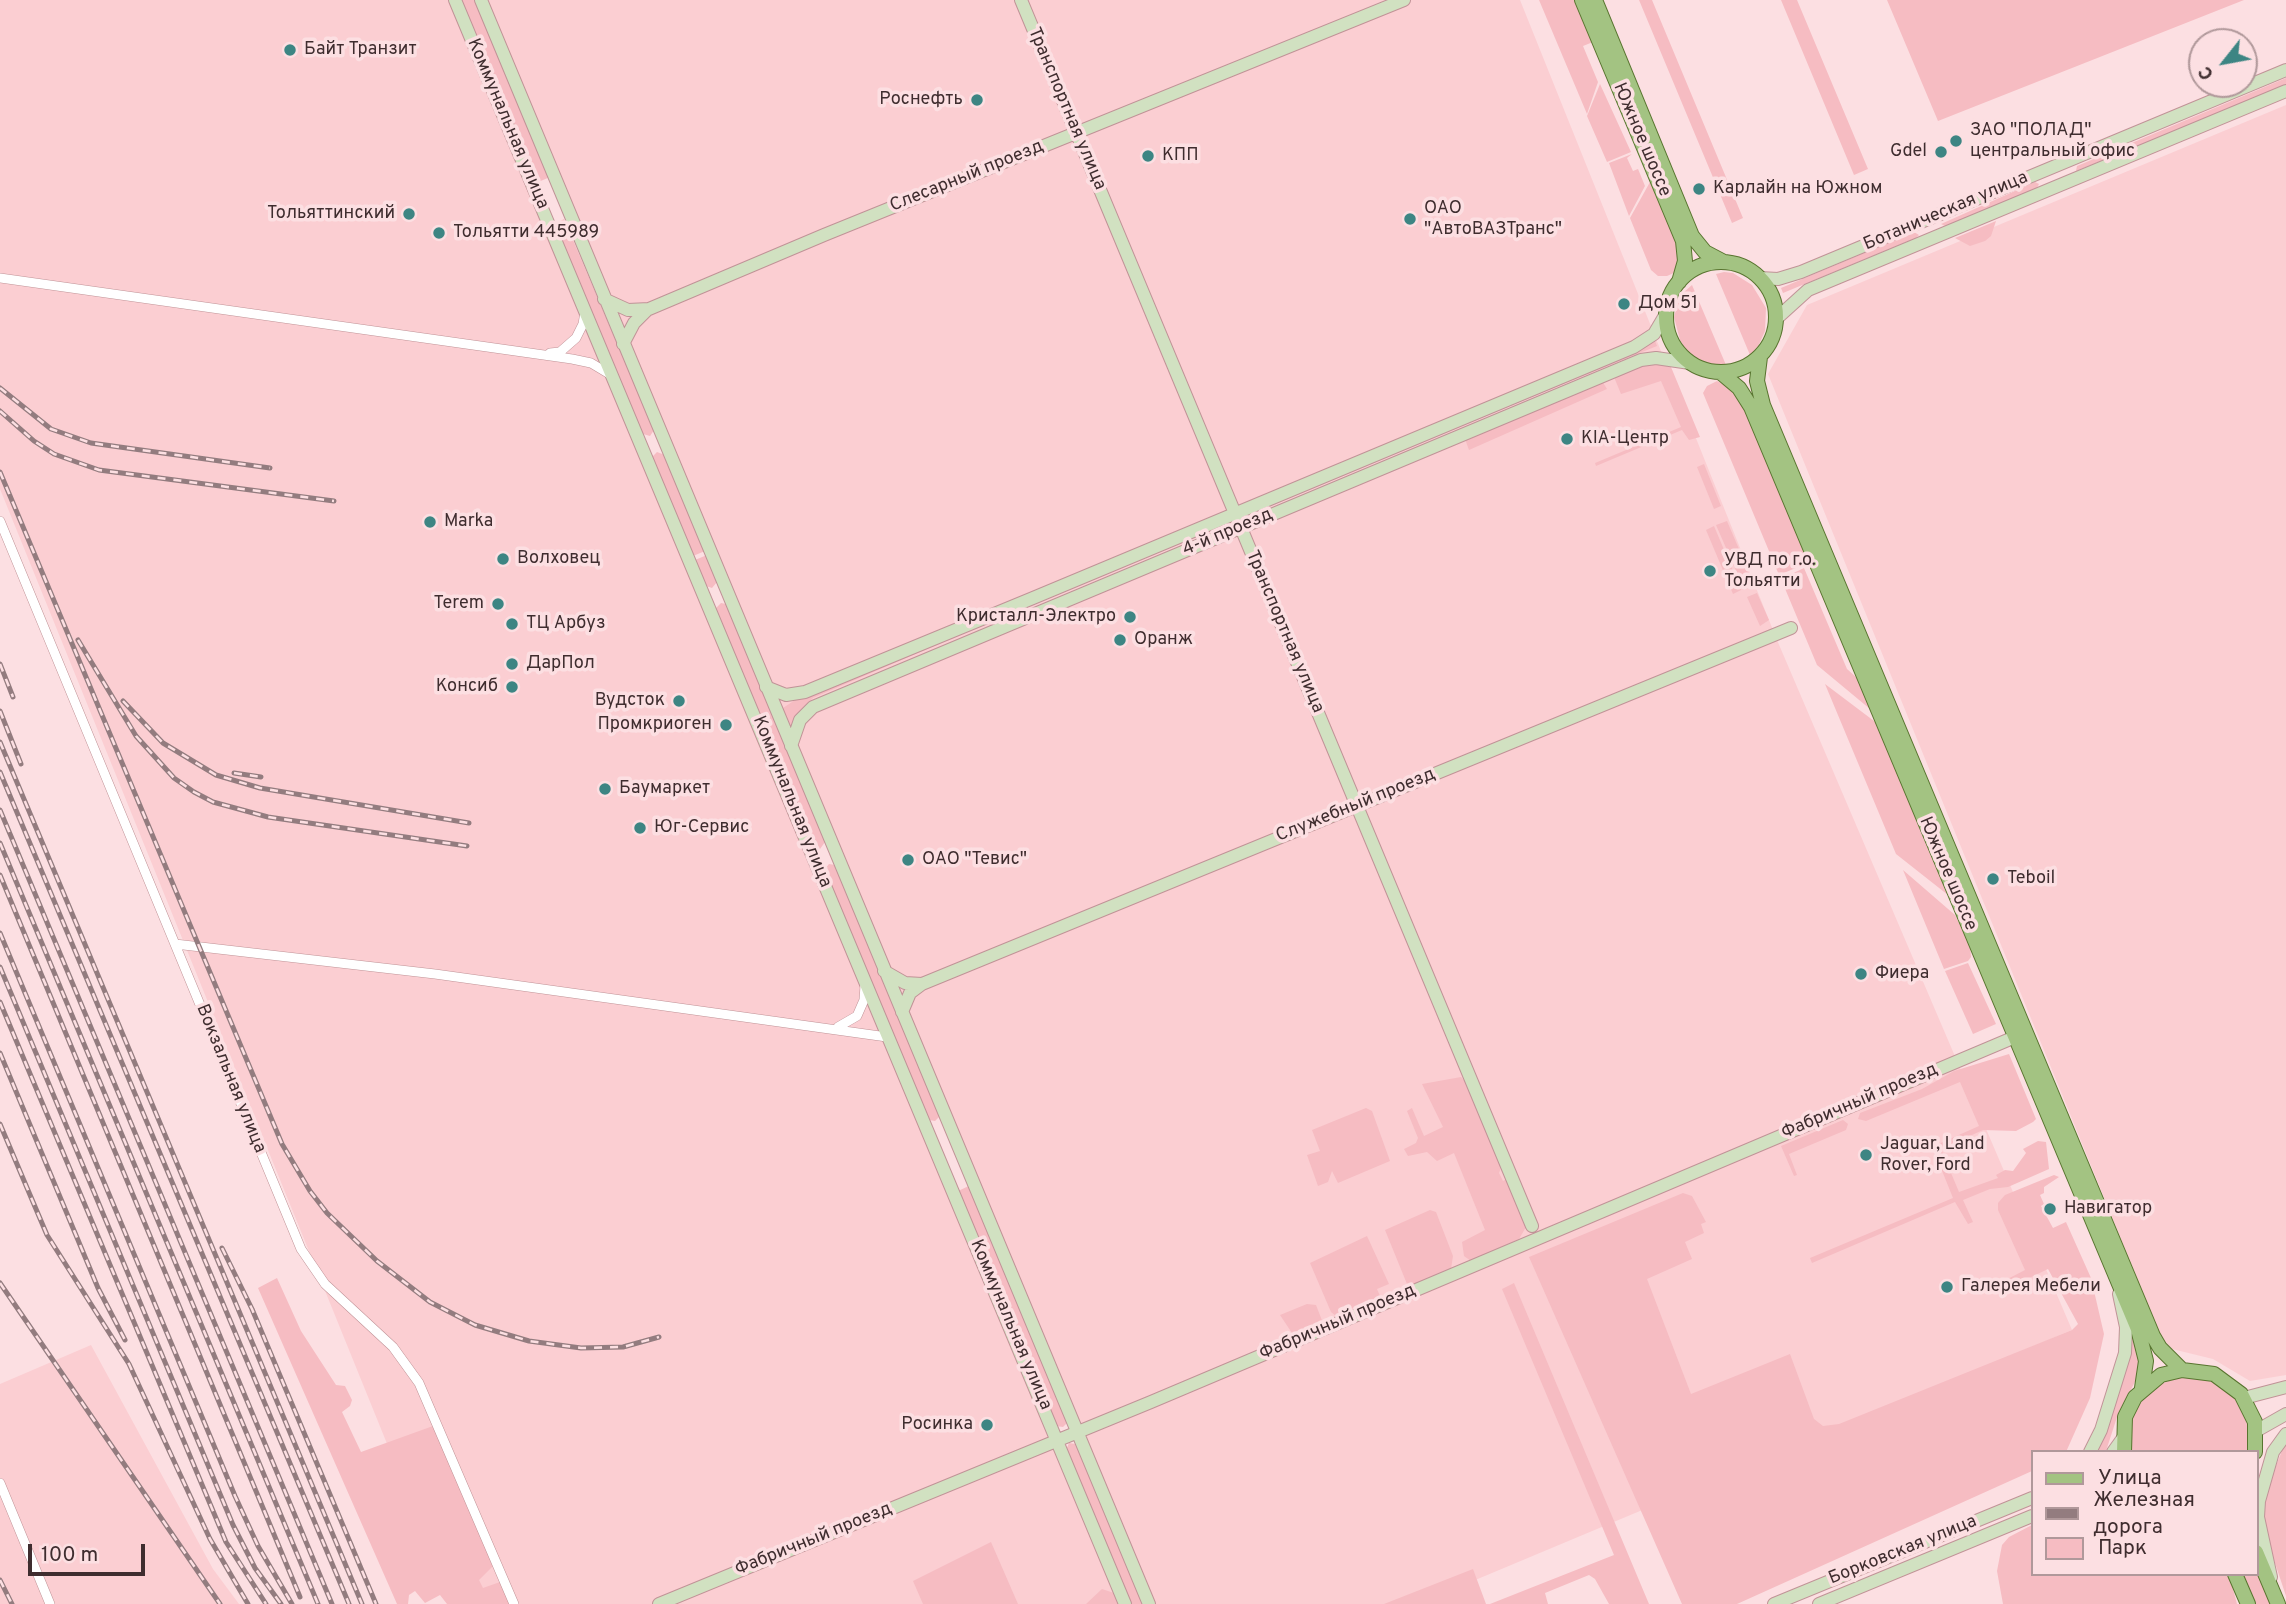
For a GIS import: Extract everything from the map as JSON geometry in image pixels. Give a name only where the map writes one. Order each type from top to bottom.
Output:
[{"type":"main road","name":"Коммунальная улица","points":[[455,0],[1125,1604]]},
{"type":"main road","name":"Коммунальная улица","points":[[481,0],[1149,1604]]},
{"type":"main road","name":"Транспортная улица","points":[[1021,0],[1532,1226]]},
{"type":"main road","name":"Слесарный проезд","points":[[623,344],[634,323],[649,309],[1404,0]]},
{"type":"main road","name":"Южное шоссе","points":[[1582,0],[1682,241],[1685,261],[1678,282]]},
{"type":"main road","name":"Южное шоссе","points":[[1595,0],[1692,236],[1705,252],[1726,263]]},
{"type":"main road","name":"Ботаническая улица","points":[[1760,278],[1778,279],[1801,272],[2286,70]]},
{"type":"main road","name":"Ботаническая улица","points":[[1776,319],[1808,290],[2286,91]]},
{"type":"main road","points":[[2050,169],[2058,186]]},
{"type":"main road","points":[[542,208],[554,209],[562,199]]},
{"type":"main road","points":[[550,227],[556,216],[570,219]]},
{"type":"main road","points":[[1929,219],[1937,236]]},
{"type":"main road","points":[[1726,263],[1760,278],[1772,298],[1776,319],[1772,338],[1760,357],[1746,366],[1720,372],[1690,363],[1671,338],[1667,312],[1678,282],[1699,267],[1726,263]]},
{"type":"main road","points":[[604,299],[628,310],[649,309]]},
{"type":"main road","name":"4-й проезд","points":[[765,686],[786,695],[805,692],[1033,598],[1634,347],[1654,334],[1667,312]]},
{"type":"main road","name":"Южное шоссе","points":[[1760,357],[1757,381],[1763,405],[2153,1335],[2160,1348],[2182,1370]]},
{"type":"main road","name":"4-й проезд","points":[[790,746],[800,720],[813,707],[1641,360],[1656,358],[1690,363]]},
{"type":"main road","name":"Южное шоссе","points":[[1720,372],[1739,388],[1751,407],[2115,1276],[2144,1347],[2146,1360],[2142,1388]]},
{"type":"main road","points":[[640,442],[654,445],[659,432]]},
{"type":"main road","points":[[650,463],[649,456],[654,450],[663,449],[668,453]]},
{"type":"main road","points":[[708,603],[727,594]]},
{"type":"main road","points":[[1033,598],[1039,611]]},
{"type":"main road","name":"Служебный проезд","points":[[922,984],[1791,628]]},
{"type":"main road","points":[[815,860],[835,852]]},
{"type":"main road","points":[[884,970],[905,983],[922,984]]},
{"type":"main road","points":[[902,1012],[910,993],[922,984]]},
{"type":"main road","name":"Фабричный проезд","points":[[659,1604],[1078,1432],[2015,1037]]},
{"type":"main road","points":[[925,1122],[934,1126],[940,1123],[945,1114]]},
{"type":"main road","points":[[935,1146],[942,1135],[950,1135],[956,1139]]},
{"type":"main road","points":[[2091,1450],[2102,1430],[2125,1353],[2126,1327],[2115,1276]]},
{"type":"main road","points":[[2123,1445],[2129,1407],[2142,1388],[2161,1376],[2182,1370],[2214,1374],[2233,1385],[2244,1398],[2256,1430],[2255,1450]]},
{"type":"main road","points":[[2244,1398],[2286,1387]]},
{"type":"main road","points":[[2256,1430],[2286,1414]]},
{"type":"main road","points":[[2279,1604],[2258,1517],[2267,1469],[2273,1452],[2286,1434]]},
{"type":"main road","points":[[1997,1513],[2030,1492]]},
{"type":"main road","name":"Борковская улица","points":[[1774,1604],[2030,1499]]},
{"type":"main road","name":"Борковская улица","points":[[1819,1604],[2030,1517]]},
{"type":"main road","points":[[2258,1557],[2279,1604]]},
{"type":"main road","points":[[2236,1576],[2248,1604]]},
{"type":"street","points":[[0,278],[541,354],[592,363],[605,369],[614,379]]},
{"type":"street","points":[[541,354],[560,352],[568,347],[583,324],[585,310]]},
{"type":"street","name":"Вокзальная улица","points":[[0,521],[301,1249],[325,1284],[393,1346],[419,1383],[514,1604]]},
{"type":"street","points":[[175,944],[435,974],[887,1037]]},
{"type":"street","points":[[834,1028],[857,1016],[864,1000],[865,983]]},
{"type":"street","points":[[0,1483],[50,1604]]},
{"type":"shaded area","points":[[0,0],[455,0],[1118,1604],[452,1604],[0,489]]},
{"type":"shaded area","points":[[486,0],[1520,0],[1777,640],[2072,1330],[1418,1604],[1156,1604]]},
{"type":"shaded area","points":[[2286,105],[2286,1375],[2250,1381],[2213,1359],[2172,1349],[2161,1337],[1768,374],[1807,305]]},
{"type":"shaded area","points":[[91,1345],[213,1569],[239,1604],[0,1604],[0,1384]]},
{"type":"green space","points":[[460,0],[476,0],[550,177],[536,183]]},
{"type":"green space","points":[[1539,0],[1575,0],[1593,42],[1583,46],[1598,82],[1587,114]]},
{"type":"green space","points":[[1639,0],[1652,0],[1743,218],[1732,223]]},
{"type":"green space","points":[[1781,0],[1797,0],[1868,169],[1854,175]]},
{"type":"green space","points":[[1887,0],[2244,0],[1938,121]]},
{"type":"green space","points":[[2286,78],[2286,86],[2258,97],[2258,90]]},
{"type":"green space","points":[[1600,84],[1631,152],[1607,162],[1587,116]]},
{"type":"green space","points":[[2238,98],[2256,98],[2076,171],[2077,166]]},
{"type":"green space","points":[[1632,154],[1627,158],[1633,171],[1638,169],[1645,186],[1629,216],[1609,163]]},
{"type":"green space","points":[[1650,182],[1680,256],[1676,272],[1667,276],[1658,276],[1651,270],[1630,218]]},
{"type":"green space","points":[[2035,182],[2039,184],[2037,188],[1945,226],[1941,224]]},
{"type":"green space","points":[[564,219],[654,430],[650,436],[643,434],[555,224]]},
{"type":"green space","points":[[1996,221],[1991,236],[1985,241],[1970,246],[1955,238]]},
{"type":"green space","points":[[1914,232],[1919,235],[1916,238],[1783,293],[1781,288]]},
{"type":"green space","points":[[1733,273],[1752,285],[1766,308],[1765,331],[1756,351],[1750,355],[1716,274]]},
{"type":"green space","points":[[1692,285],[1726,365],[1714,367],[1703,364],[1686,350],[1680,340],[1674,317],[1684,292]]},
{"type":"green space","points":[[1655,341],[1657,346],[1416,444],[1418,439]]},
{"type":"green space","points":[[1642,362],[1671,367],[1700,437],[1689,440],[1682,430],[1596,466],[1595,463],[1681,427],[1661,381],[1621,394],[1614,377]]},
{"type":"green space","points":[[1602,381],[1607,389],[1469,450],[1465,439]]},
{"type":"green space","points":[[1717,381],[1737,391],[1810,562],[1779,575],[1703,393],[1707,386]]},
{"type":"green space","points":[[657,452],[665,455],[705,551],[693,556],[652,457]]},
{"type":"green space","points":[[1704,464],[1721,506],[1714,509],[1697,467]]},
{"type":"green space","points":[[1727,521],[1754,584],[1744,589],[1716,525]]},
{"type":"green space","points":[[1714,526],[1741,590],[1733,594],[1706,530]]},
{"type":"green space","points":[[707,555],[717,582],[712,588],[706,586],[695,560]]},
{"type":"green space","points":[[1804,568],[1847,669],[1857,678],[1870,709],[1817,665],[1781,579]]},
{"type":"green space","points":[[1757,593],[1769,620],[1760,626],[1747,597]]},
{"type":"green space","points":[[721,603],[726,604],[825,842],[820,849],[815,848],[715,609]]},
{"type":"green space","points":[[1025,607],[813,698],[797,714],[789,731],[780,710],[795,700]]},
{"type":"green space","points":[[1825,684],[1878,724],[1948,895],[1896,854]]},
{"type":"green space","points":[[829,864],[835,865],[941,1115],[935,1121],[929,1120],[824,870]]},
{"type":"green space","points":[[1903,870],[1955,915],[1970,945],[1971,957],[1968,961],[1944,969]]},
{"type":"green space","points":[[1968,963],[1996,1024],[1973,1034],[1945,971]]},
{"type":"green space","points":[[2009,1054],[2036,1119],[2016,1131],[1983,1130],[1941,1149],[1959,1192],[1998,1178],[1996,1175],[2005,1170],[2013,1171],[2026,1153],[2023,1149],[2038,1141],[2046,1142],[2049,1169],[2008,1187],[1990,1189],[1963,1200],[1973,1222],[1968,1224],[1955,1202],[1812,1263],[1810,1258],[1953,1198],[1928,1136],[1934,1146],[1979,1126],[1960,1082],[1866,1121],[1858,1119],[1860,1113],[1922,1089],[1954,1071]]},
{"type":"green space","points":[[1461,1077],[1502,1165],[1499,1173],[1503,1181],[1507,1179],[1526,1227],[1519,1239],[1471,1261],[1464,1256],[1462,1242],[1485,1230],[1454,1153],[1437,1161],[1427,1152],[1408,1156],[1404,1149],[1416,1143],[1418,1138],[1407,1111],[1412,1108],[1424,1136],[1443,1127],[1422,1084]]},
{"type":"green space","points":[[1366,1108],[1372,1111],[1390,1161],[1338,1183],[1332,1171],[1328,1182],[1318,1186],[1307,1155],[1320,1151],[1312,1130]]},
{"type":"green space","points":[[1843,1120],[1848,1124],[1846,1130],[1789,1154],[1797,1175],[1794,1176],[1781,1146]]},
{"type":"green space","points":[[2054,1175],[2059,1177],[2044,1187],[2044,1193],[2040,1195],[2044,1204],[2041,1206],[2053,1228],[2066,1222],[2091,1278],[2104,1334],[2090,1398],[2067,1450],[2030,1450],[2030,1472],[1737,1604],[1682,1604],[1529,1257],[1683,1193],[1692,1196],[1706,1222],[1701,1224],[1704,1233],[1685,1242],[1692,1259],[1647,1279],[1691,1394],[1790,1354],[1814,1419],[1823,1426],[1839,1424],[2072,1330],[2078,1324],[2048,1269],[2000,1292],[1996,1285],[2025,1270],[1998,1210],[1998,1203],[2005,1195]]},
{"type":"green space","points":[[971,1185],[1067,1423],[1063,1427],[1056,1426],[958,1191]]},
{"type":"green space","points":[[1430,1210],[1436,1212],[1453,1256],[1451,1269],[1413,1285],[1407,1284],[1385,1230]]},
{"type":"green space","points":[[1367,1236],[1389,1284],[1377,1289],[1380,1296],[1336,1316],[1331,1312],[1310,1263]]},
{"type":"green space","points":[[277,1278],[301,1331],[336,1385],[345,1386],[352,1400],[350,1406],[342,1412],[361,1452],[433,1426],[493,1566],[479,1580],[483,1588],[500,1582],[510,1604],[447,1604],[440,1595],[425,1603],[415,1591],[409,1595],[408,1604],[397,1604],[258,1288]]},
{"type":"green space","points":[[1514,1283],[1649,1604],[1609,1604],[1595,1579],[1589,1575],[1545,1593],[1548,1604],[1490,1604],[1614,1555],[1502,1289]]},
{"type":"green space","points":[[1307,1304],[1316,1305],[1323,1323],[1294,1336],[1280,1315]]},
{"type":"green space","points":[[2128,1322],[2139,1349],[2137,1378],[2118,1414],[2106,1450],[2096,1450]]},
{"type":"green space","points":[[2198,1377],[2218,1384],[2234,1397],[2245,1415],[2249,1433],[2247,1450],[2131,1450],[2132,1417],[2142,1398],[2158,1385],[2177,1378]]},
{"type":"green space","points":[[2286,1441],[2286,1596],[2262,1524],[2266,1490]]},
{"type":"green space","points":[[1069,1443],[1076,1444],[1144,1604],[1130,1604],[1066,1450]]},
{"type":"green space","points":[[2030,1526],[2030,1576],[2230,1576],[2237,1604],[2003,1604],[1997,1571],[2002,1545],[2009,1537]]},
{"type":"green space","points":[[991,1542],[1018,1604],[923,1604],[913,1581]]},
{"type":"green space","points":[[1473,1569],[1486,1604],[1384,1604]]},
{"type":"green space","points":[[2258,1573],[2271,1604],[2255,1604],[2244,1576],[2258,1576]]},
{"type":"green space","points":[[1102,1589],[1114,1593],[1118,1604],[1086,1604]]},
{"type":"railway","points":[[0,388],[51,429],[91,443],[270,468]]},
{"type":"railway","points":[[0,411],[34,441],[54,454],[99,470],[334,501]]},
{"type":"railway","points":[[0,472],[282,1144],[310,1191],[327,1213],[377,1261],[430,1302],[475,1325],[529,1341],[581,1348],[623,1347],[659,1337]]},
{"type":"railway","points":[[78,640],[136,736],[174,778],[194,792],[213,802],[268,817],[467,846]]},
{"type":"railway","points":[[0,664],[13,697]]},
{"type":"railway","points":[[123,701],[163,743],[216,775],[260,788],[469,823]]},
{"type":"railway","points":[[0,711],[21,764]]},
{"type":"railway","points":[[0,742],[362,1604]]},
{"type":"railway","points":[[0,772],[349,1604]]},
{"type":"railway","points":[[234,773],[261,777]]},
{"type":"railway","points":[[0,810],[332,1604]]},
{"type":"railway","points":[[0,843],[318,1604]]},
{"type":"railway","points":[[0,875],[300,1597]]},
{"type":"railway","points":[[0,933],[235,1496],[258,1546],[292,1604]]},
{"type":"railway","points":[[0,967],[233,1525],[255,1568],[281,1604]]},
{"type":"railway","points":[[0,1002],[226,1542],[266,1604]]},
{"type":"railway","points":[[0,1053],[98,1288],[125,1340]]},
{"type":"railway","points":[[0,1124],[47,1235],[129,1364],[210,1539],[248,1604]]},
{"type":"railway","points":[[222,1248],[252,1309],[376,1604]]},
{"type":"railway","points":[[0,1283],[220,1604]]},
{"type":"railway","points":[[0,1580],[12,1604]]},
{"type":"place","name":"Байт Транзит","points":[[290,50]]},
{"type":"place","name":"Роснефть","points":[[977,100]]},
{"type":"place","name":"ЗАО \"ПОЛАД\" центральный офис","points":[[1956,141]]},
{"type":"place","name":"Gdel","points":[[1941,152]]},
{"type":"place","name":"КПП","points":[[1148,156]]},
{"type":"place","name":"Карлайн на Южном","points":[[1699,189]]},
{"type":"place","name":"Тольяттинский","points":[[409,214]]},
{"type":"place","name":"ОАО \"АвтоВАЗТранс\"","points":[[1410,219]]},
{"type":"place","name":"Тольятти 445989","points":[[439,233]]},
{"type":"place","name":"Дом 51","points":[[1624,304]]},
{"type":"place","name":"KIA-Центр","points":[[1567,439]]},
{"type":"place","name":"Marka","points":[[430,522]]},
{"type":"place","name":"Волховец","points":[[503,559]]},
{"type":"place","name":"УВД по г.о. Тольятти","points":[[1710,571]]},
{"type":"place","name":"Terem","points":[[498,604]]},
{"type":"place","name":"Кристалл-Электро","points":[[1130,617]]},
{"type":"place","name":"ТЦ Арбуз","points":[[512,624]]},
{"type":"place","name":"Оранж","points":[[1120,640]]},
{"type":"place","name":"ДарПол","points":[[512,664]]},
{"type":"place","name":"Консиб","points":[[512,687]]},
{"type":"place","name":"Вудсток","points":[[679,701]]},
{"type":"place","name":"Промкриоген","points":[[726,725]]},
{"type":"place","name":"Баумаркет","points":[[605,789]]},
{"type":"place","name":"Юг-Сервис","points":[[640,828]]},
{"type":"place","name":"ОАО \"Тевис\"","points":[[908,860]]},
{"type":"place","name":"Teboil","points":[[1993,879]]},
{"type":"place","name":"Фиера","points":[[1861,974]]},
{"type":"place","name":"Jaguar, Land Rover, Ford","points":[[1866,1155]]},
{"type":"place","name":"Навигатор","points":[[2050,1209]]},
{"type":"place","name":"Галерея Мебели","points":[[1947,1287]]},
{"type":"place","name":"Росинка","points":[[987,1425]]}]
